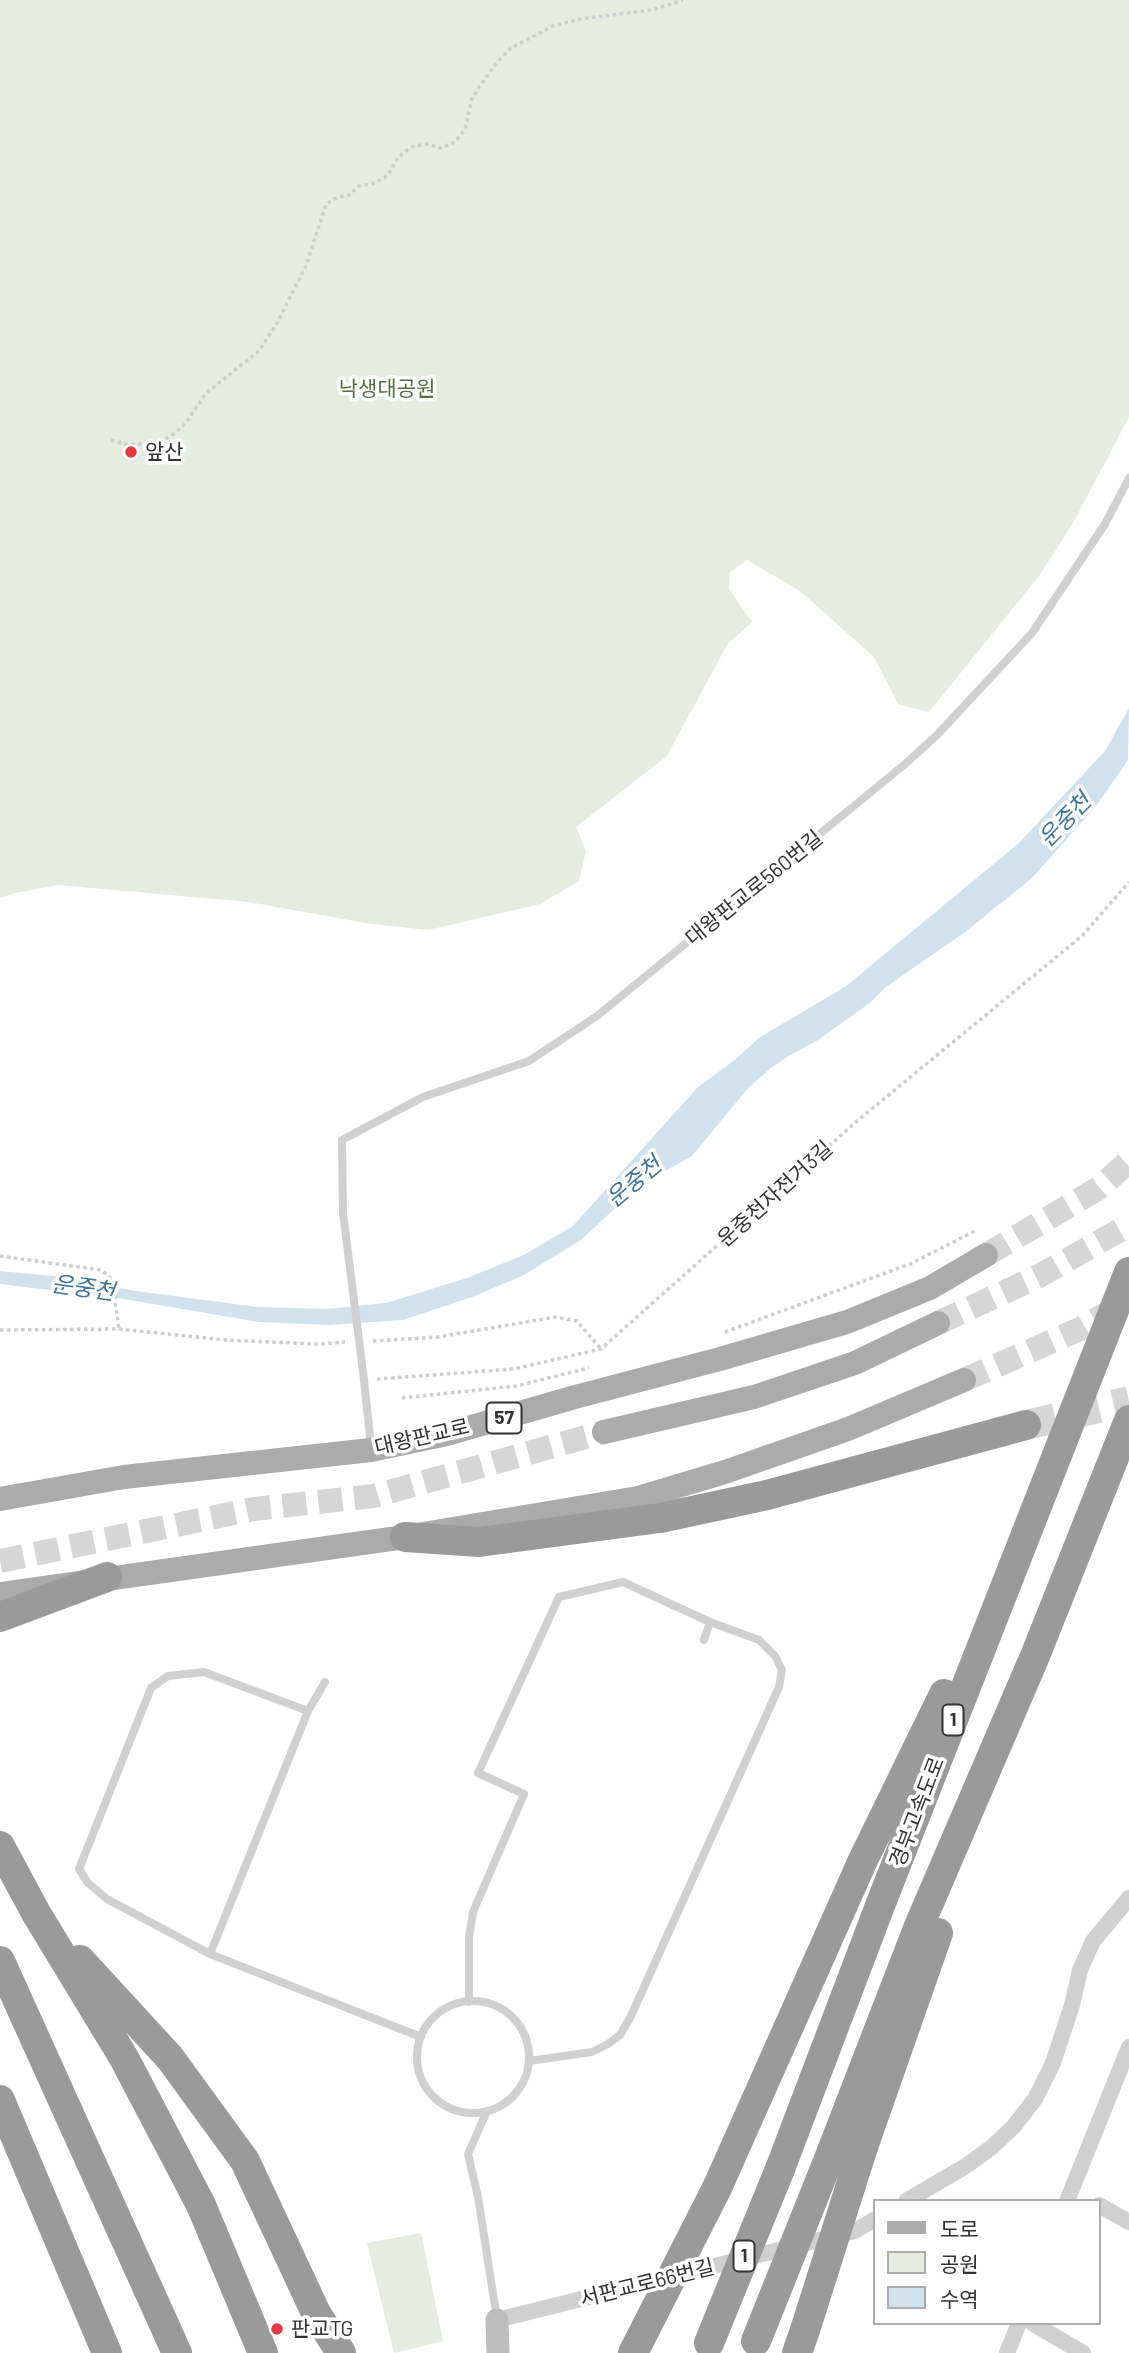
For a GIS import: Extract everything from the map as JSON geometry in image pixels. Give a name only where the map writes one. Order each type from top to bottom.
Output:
[{"type":"highway","name":"경부고속도로","points":[[707,2348],[780,2169],[881,1903],[1129,1272]]},
{"type":"highway","name":"1","points":[[754,2347],[919,1926],[1035,1656],[1129,1420]]},
{"type":"highway","points":[[405,1537],[479,1542],[660,1518],[767,1495],[1026,1425]]},
{"type":"highway","points":[[634,2352],[717,2188],[863,1860],[1040,1499]]},
{"type":"highway","points":[[1,1600],[107,1577]]},
{"type":"highway","points":[[801,2342],[863,2147],[1035,1656]]},
{"type":"highway","points":[[0,1846],[36,1913],[124,2058],[201,2205],[263,2353]]},
{"type":"highway","points":[[36,1913],[170,2058],[246,2161],[316,2314],[341,2353]]},
{"type":"highway","points":[[0,1961],[177,2353]]},
{"type":"highway","points":[[0,2100],[107,2353]]},
{"type":"main road","name":"대왕판교로","points":[[0,1499],[124,1477],[371,1450],[446,1434],[847,1322],[930,1288],[986,1255]]},
{"type":"main road","points":[[604,1432],[754,1397],[855,1363],[938,1323]]},
{"type":"main road","points":[[107,1577],[405,1537],[638,1498],[725,1472],[848,1429],[964,1380]]},
{"type":"street","points":[[909,2199],[966,2166],[992,2147],[1014,2126],[1035,2099],[1053,2063],[1072,2006],[1080,1970],[1093,1941],[1129,1898]]},
{"type":"street","points":[[1070,2195],[1127,2056]]},
{"type":"street","points":[[1101,2205],[1129,2222]]},
{"type":"street","name":"서판교로66번길","points":[[497,2320],[855,2231],[874,2220]]},
{"type":"street","points":[[497,2320],[498,2353]]},
{"type":"street","points":[[1007,2353],[1018,2325]]},
{"type":"street","points":[[1035,2325],[1083,2353]]},
{"type":"lane","name":"대왕판교로560번길","points":[[364,1380],[343,1213],[342,1140],[424,1097],[529,1061],[597,1016],[905,765],[937,735],[1032,633],[1105,524],[1129,478]]},
{"type":"lane","points":[[364,1380],[371,1450]]},
{"type":"lane","points":[[469,2002],[469,1937],[472,1912],[524,1794],[478,1773],[559,1597],[623,1582],[710,1622],[759,1640],[775,1656],[782,1670],[779,1687],[631,2016],[620,2035],[592,2052],[529,2061]]},
{"type":"lane","points":[[704,1640],[710,1622]]},
{"type":"lane","points":[[308,1711],[204,1672],[168,1676],[151,1688],[79,1869],[88,1884],[107,1899],[209,1954],[421,2037]]},
{"type":"lane","points":[[209,1954],[308,1711],[325,1682]]},
{"type":"lane","points":[[469,2002],[494,2005],[509,2014],[521,2028],[528,2044],[529,2061],[525,2078],[516,2093],[503,2105],[487,2111],[467,2113],[449,2107],[433,2096],[422,2080],[417,2062],[421,2037],[427,2025],[441,2011],[458,2003],[469,2002]]},
{"type":"lane","points":[[487,2111],[468,2154],[478,2197],[497,2320]]},
{"type":"path","points":[[111,440],[128,445],[163,440],[186,423],[206,393],[259,351],[306,266],[326,204],[338,197],[349,195],[359,186],[375,183],[388,175],[398,157],[412,147],[426,144],[442,148],[455,142],[465,129],[472,99],[495,63],[511,48],[553,26],[580,19],[652,10],[683,0]]},
{"type":"path","name":"운중천자전거3길","points":[[364,1380],[514,1369],[601,1349],[857,1121],[1083,935],[1129,882]]},
{"type":"path","points":[[724,1333],[910,1264],[975,1231]]},
{"type":"path","points":[[0,1256],[101,1270],[109,1276],[113,1285],[119,1329],[0,1329]]},
{"type":"path","points":[[402,1398],[516,1386],[594,1367]]},
{"type":"green space","name":"낙생대공원","points":[[0,0],[1129,0],[1129,417],[1072,525],[1039,576],[929,712],[898,704],[874,657],[800,591],[747,560],[730,572],[729,589],[752,622],[727,645],[667,756],[576,827],[586,851],[579,881],[540,904],[428,930],[371,924],[249,902],[58,885],[0,898]]},
{"type":"green space","points":[[421,2233],[443,2341],[394,2353],[367,2243]]},
{"type":"water","name":"운중천","points":[[1129,708],[1128,760],[1096,806],[1031,879],[965,932],[886,987],[871,1002],[818,1040],[771,1068],[748,1088],[692,1156],[639,1186],[581,1240],[522,1276],[472,1297],[403,1320],[330,1325],[259,1322],[124,1299],[0,1284],[0,1271],[64,1277],[129,1290],[257,1307],[327,1309],[386,1303],[467,1278],[524,1255],[573,1226],[697,1088],[760,1037],[845,987],[1019,843],[1105,751]]},
{"type":"tunnel","points":[[986,1255],[1099,1188],[1129,1161]]},
{"type":"tunnel","points":[[938,1323],[1039,1276],[1129,1225]]},
{"type":"tunnel","points":[[964,1380],[1082,1328],[1121,1305]]},
{"type":"tunnel","points":[[1026,1425],[1129,1401]]},
{"type":"tunnel","points":[[0,1561],[254,1509],[374,1496],[604,1432]]},
{"type":"place","name":"앞산","points":[[131,452]]},
{"type":"place","name":"판교TG","points":[[277,2329]]}]
